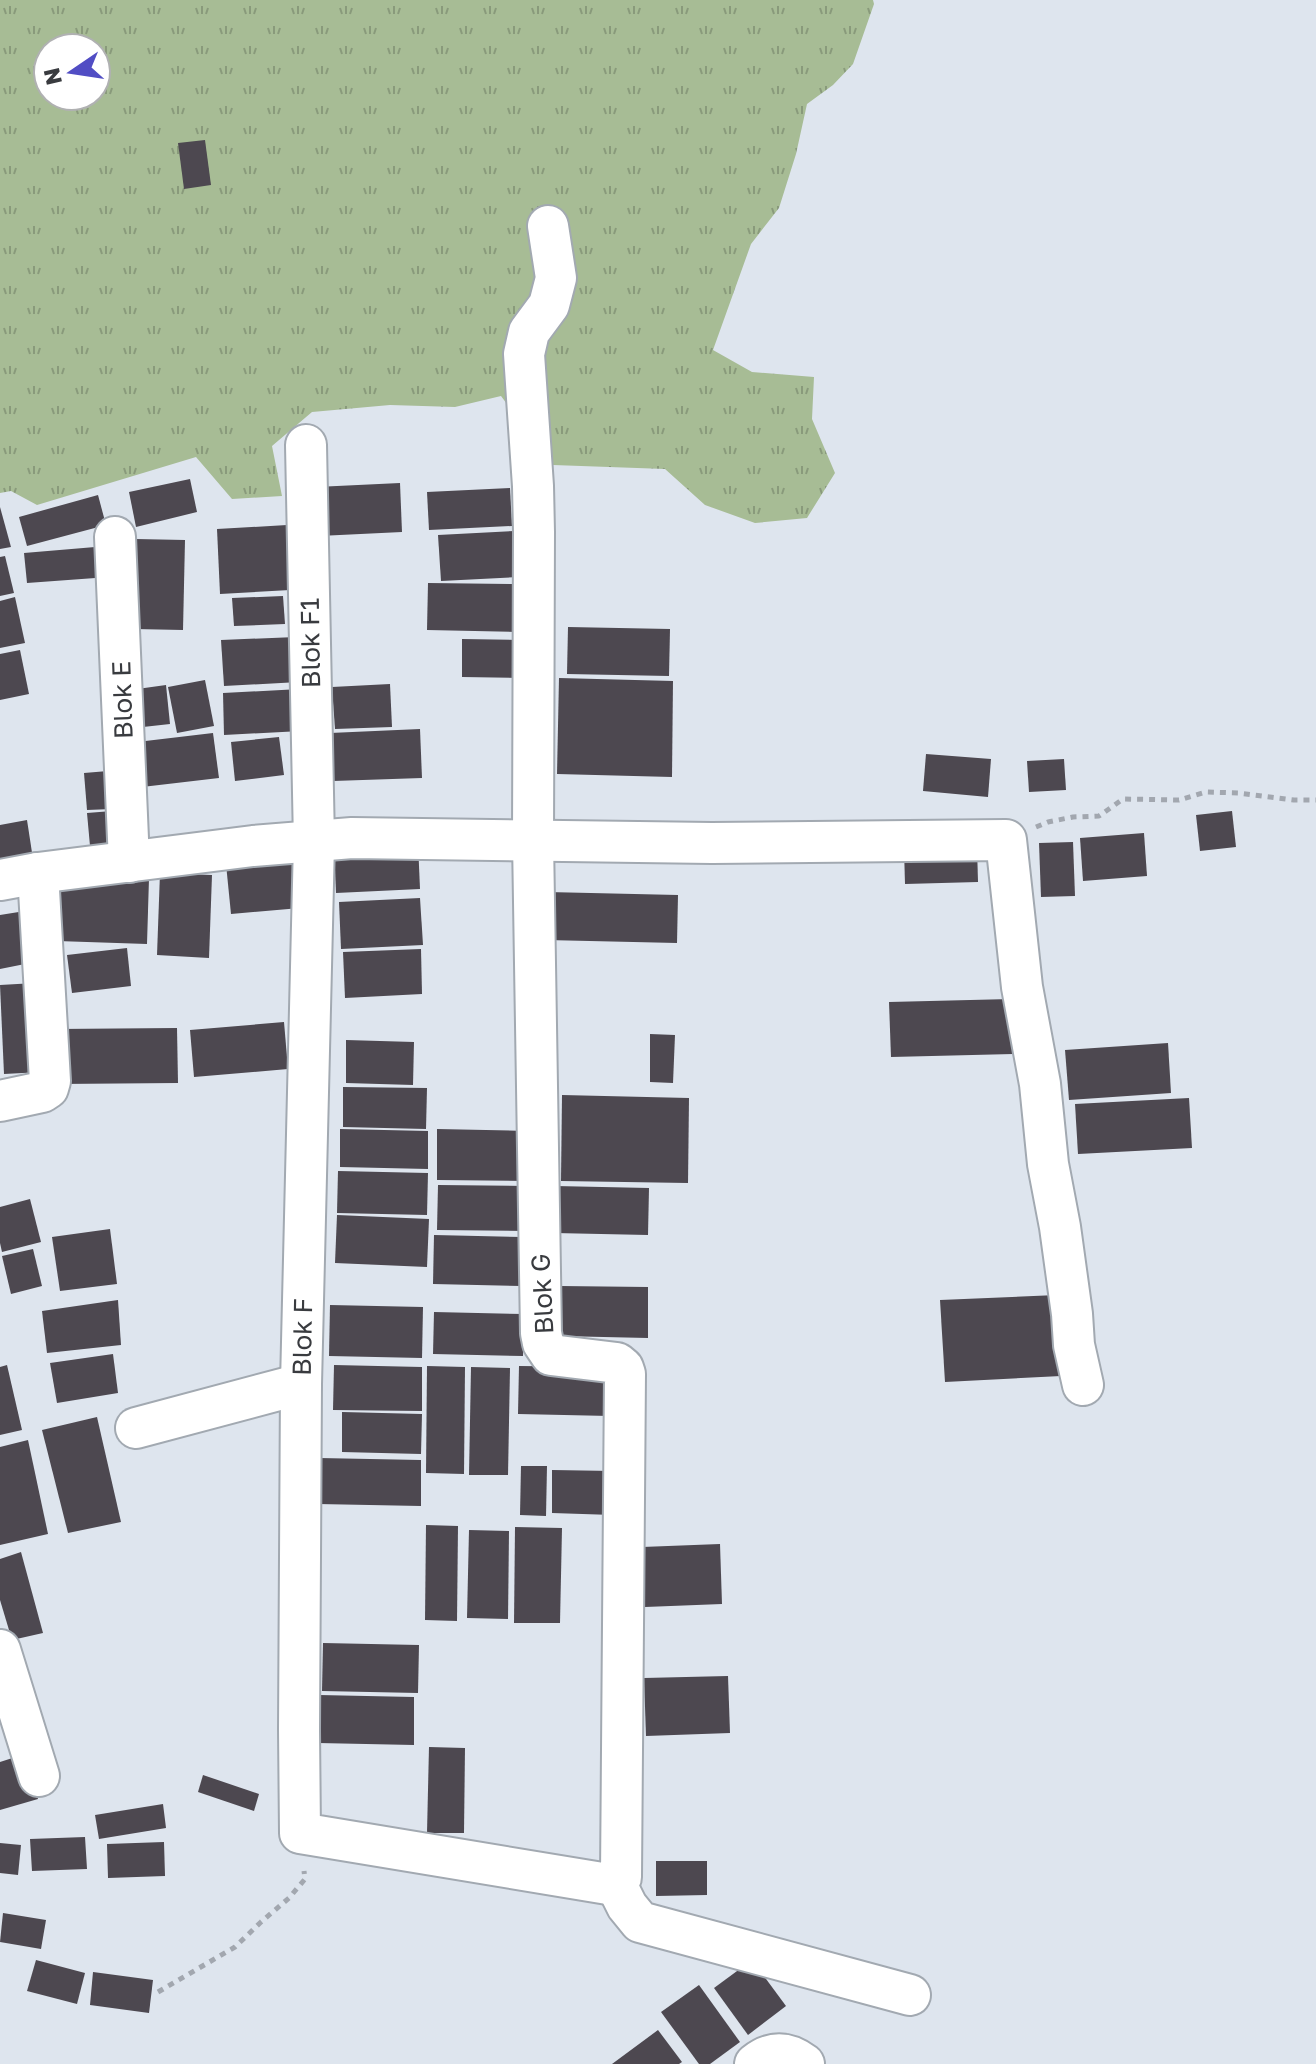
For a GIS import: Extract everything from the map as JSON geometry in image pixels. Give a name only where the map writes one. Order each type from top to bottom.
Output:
[{"type":"street","points":[[533,840],[533,516],[524,354],[529,332],[549,305],[556,278],[548,226]]},
{"type":"street","name":"Blok F1","points":[[306,445],[314,842]]},
{"type":"street","name":"Blok E","points":[[115,537],[129,862]]},
{"type":"street","points":[[0,1101],[42,1092],[48,1088],[50,1081],[19,876],[253,846],[352,838],[712,843],[1006,840],[1022,987],[1040,1084],[1048,1164],[1058,1214],[1074,1345],[1083,1385]]},
{"type":"street","name":"Blok G","points":[[533,840],[541,1333],[551,1355],[617,1363],[625,1374],[618,1880]]},
{"type":"street","name":"Blok F","points":[[300,1833],[301,1384],[314,842]]},
{"type":"street","points":[[136,1428],[301,1384]]},
{"type":"street","points":[[0,1650],[39,1776]]},
{"type":"street","points":[[300,1833],[608,1884],[618,1880],[627,1906],[640,1922],[910,1995]]},
{"type":"street","points":[[755,2064],[764,2057],[783,2053],[804,2064]]},
{"type":"path","points":[[1006,840],[1048,822],[1099,816],[1123,799],[1179,800],[1206,792],[1316,800]]},
{"type":"path","points":[[158,1992],[235,1947],[289,1898],[305,1879],[300,1833]]},
{"type":"green space","points":[[0,0],[873,0],[853,64],[833,85],[807,104],[779,208],[751,244],[713,350],[752,372],[814,377],[812,419],[835,473],[807,518],[755,523],[705,505],[665,469],[553,465],[501,396],[455,407],[390,405],[312,412],[272,446],[282,496],[232,499],[196,457],[37,505],[11,491],[0,493]]},
{"type":"building","points":[[205,140],[211,185],[184,189],[178,143]]},
{"type":"building","points":[[190,479],[197,512],[136,527],[129,492]]},
{"type":"building","points":[[400,483],[402,532],[319,536],[316,487]]},
{"type":"building","points":[[510,488],[512,526],[429,530],[427,492]]},
{"type":"building","points":[[98,495],[106,525],[27,546],[19,517]]},
{"type":"building","points":[[0,507],[11,547],[0,549]]},
{"type":"building","points":[[287,525],[290,590],[220,594],[217,529]]},
{"type":"building","points":[[515,531],[518,577],[441,581],[438,535]]},
{"type":"building","points":[[136,539],[185,540],[183,630],[134,629]]},
{"type":"building","points":[[107,546],[109,577],[27,583],[24,553]]},
{"type":"building","points":[[5,556],[14,593],[0,596],[0,557]]},
{"type":"building","points":[[428,583],[518,584],[517,632],[427,630]]},
{"type":"building","points":[[283,596],[285,624],[234,626],[232,598]]},
{"type":"building","points":[[15,597],[25,643],[0,648],[0,601]]},
{"type":"building","points":[[568,627],[670,629],[669,676],[567,674]]},
{"type":"building","points":[[296,637],[299,682],[224,686],[221,640]]},
{"type":"building","points":[[462,639],[521,640],[521,678],[462,677]]},
{"type":"building","points":[[20,650],[29,694],[0,700],[0,654]]},
{"type":"building","points":[[559,678],[673,681],[672,777],[557,774]]},
{"type":"building","points":[[205,680],[214,726],[177,733],[168,687]]},
{"type":"building","points":[[390,684],[392,727],[335,729],[332,687]]},
{"type":"building","points":[[166,685],[170,724],[134,728],[130,690]]},
{"type":"building","points":[[300,689],[301,731],[224,735],[223,693]]},
{"type":"building","points":[[420,729],[422,778],[333,781],[330,733]]},
{"type":"building","points":[[213,733],[219,778],[142,787],[137,742]]},
{"type":"building","points":[[279,737],[284,775],[235,781],[231,742]]},
{"type":"building","points":[[926,754],[991,759],[988,797],[923,791]]},
{"type":"building","points":[[1064,759],[1066,790],[1029,792],[1027,761]]},
{"type":"building","points":[[108,771],[112,809],[87,810],[84,773]]},
{"type":"building","points":[[112,811],[114,844],[90,846],[87,813]]},
{"type":"building","points":[[1232,811],[1236,847],[1200,851],[1196,815]]},
{"type":"building","points":[[27,820],[33,859],[0,864],[0,825]]},
{"type":"building","points":[[1144,833],[1147,876],[1083,881],[1080,838]]},
{"type":"building","points":[[1073,842],[1075,896],[1041,897],[1039,843]]},
{"type":"building","points":[[418,843],[420,889],[336,893],[334,846]]},
{"type":"building","points":[[977,847],[978,882],[905,884],[904,849]]},
{"type":"building","points":[[296,858],[300,908],[231,914],[226,864]]},
{"type":"building","points":[[160,873],[212,875],[209,958],[157,955]]},
{"type":"building","points":[[59,875],[149,878],[147,944],[57,941]]},
{"type":"building","points":[[547,892],[678,895],[677,943],[546,940]]},
{"type":"building","points":[[420,898],[423,945],[341,949],[339,902]]},
{"type":"building","points":[[25,911],[35,962],[0,969],[0,915]]},
{"type":"building","points":[[127,948],[131,986],[72,993],[67,955]]},
{"type":"building","points":[[421,949],[422,994],[345,998],[343,952]]},
{"type":"building","points":[[35,983],[42,1072],[4,1074],[0,985]]},
{"type":"building","points":[[1011,999],[1013,1054],[891,1057],[889,1002]]},
{"type":"building","points":[[284,1022],[288,1069],[194,1077],[190,1030]]},
{"type":"building","points":[[177,1028],[178,1083],[58,1084],[57,1029]]},
{"type":"building","points":[[650,1034],[675,1035],[673,1083],[650,1082]]},
{"type":"building","points":[[346,1040],[414,1042],[413,1085],[346,1083]]},
{"type":"building","points":[[1168,1043],[1171,1093],[1069,1100],[1065,1050]]},
{"type":"building","points":[[343,1087],[427,1088],[426,1129],[343,1127]]},
{"type":"building","points":[[562,1095],[689,1098],[688,1183],[561,1181]]},
{"type":"building","points":[[1189,1098],[1192,1148],[1078,1154],[1075,1104]]},
{"type":"building","points":[[340,1129],[428,1131],[428,1169],[340,1167]]},
{"type":"building","points":[[437,1129],[527,1131],[526,1181],[437,1180]]},
{"type":"building","points":[[338,1171],[428,1173],[427,1215],[337,1213]]},
{"type":"building","points":[[438,1185],[526,1186],[525,1231],[437,1230]]},
{"type":"building","points":[[555,1186],[649,1188],[648,1235],[554,1233]]},
{"type":"building","points":[[30,1199],[41,1242],[2,1252],[0,1207]]},
{"type":"building","points":[[337,1215],[429,1219],[427,1267],[335,1263]]},
{"type":"building","points":[[110,1229],[117,1284],[60,1291],[52,1237]]},
{"type":"building","points":[[434,1235],[522,1237],[521,1286],[433,1284]]},
{"type":"building","points":[[33,1249],[42,1286],[11,1294],[2,1256]]},
{"type":"building","points":[[560,1286],[648,1287],[648,1338],[559,1336]]},
{"type":"building","points":[[1057,1295],[1061,1376],[945,1382],[940,1300]]},
{"type":"building","points":[[118,1300],[121,1345],[47,1353],[42,1311]]},
{"type":"building","points":[[330,1305],[423,1307],[422,1358],[329,1356]]},
{"type":"building","points":[[434,1312],[524,1314],[523,1356],[433,1354]]},
{"type":"building","points":[[113,1354],[118,1393],[57,1403],[50,1363]]},
{"type":"building","points":[[7,1365],[22,1430],[0,1435],[0,1367]]},
{"type":"building","points":[[334,1365],[422,1367],[422,1411],[333,1410]]},
{"type":"building","points":[[427,1366],[465,1367],[464,1474],[426,1473]]},
{"type":"building","points":[[519,1366],[611,1367],[610,1416],[518,1414]]},
{"type":"building","points":[[471,1367],[510,1368],[508,1475],[469,1475]]},
{"type":"building","points":[[342,1412],[422,1414],[421,1454],[342,1452]]},
{"type":"building","points":[[97,1417],[121,1522],[68,1533],[42,1430]]},
{"type":"building","points":[[28,1440],[48,1534],[0,1545],[0,1447]]},
{"type":"building","points":[[319,1458],[421,1460],[421,1506],[318,1504]]},
{"type":"building","points":[[521,1466],[547,1466],[546,1516],[520,1515]]},
{"type":"building","points":[[552,1470],[613,1471],[613,1515],[552,1513]]},
{"type":"building","points":[[426,1525],[458,1526],[457,1621],[425,1620]]},
{"type":"building","points":[[515,1527],[562,1528],[560,1623],[514,1623]]},
{"type":"building","points":[[469,1530],[509,1531],[508,1619],[467,1618]]},
{"type":"building","points":[[720,1544],[722,1604],[645,1607],[642,1547]]},
{"type":"building","points":[[21,1552],[43,1633],[12,1640],[0,1600],[0,1559]]},
{"type":"building","points":[[323,1643],[419,1645],[418,1693],[322,1691]]},
{"type":"building","points":[[728,1676],[730,1733],[646,1736],[644,1678]]},
{"type":"building","points":[[319,1695],[414,1697],[414,1745],[318,1743]]},
{"type":"building","points":[[429,1747],[465,1748],[464,1833],[427,1833]]},
{"type":"building","points":[[25,1754],[38,1799],[0,1810],[0,1762]]},
{"type":"building","points":[[203,1775],[259,1794],[254,1811],[198,1792]]},
{"type":"building","points":[[163,1804],[166,1828],[99,1839],[95,1815]]},
{"type":"building","points":[[85,1837],[87,1869],[32,1871],[30,1839]]},
{"type":"building","points":[[164,1842],[165,1876],[108,1878],[107,1844]]},
{"type":"building","points":[[0,1843],[21,1845],[18,1875],[0,1873]]},
{"type":"building","points":[[656,1861],[707,1861],[707,1895],[656,1896]]},
{"type":"building","points":[[3,1913],[46,1920],[41,1949],[0,1942]]},
{"type":"building","points":[[36,1960],[85,1973],[77,2004],[27,1991]]},
{"type":"building","points":[[752,1960],[786,2006],[748,2035],[714,1988]]},
{"type":"building","points":[[93,1972],[153,1980],[149,2013],[90,2005]]},
{"type":"building","points":[[699,1985],[740,2042],[710,2064],[699,2064],[661,2012]]},
{"type":"building","points":[[658,2030],[682,2062],[612,2064]]}]
